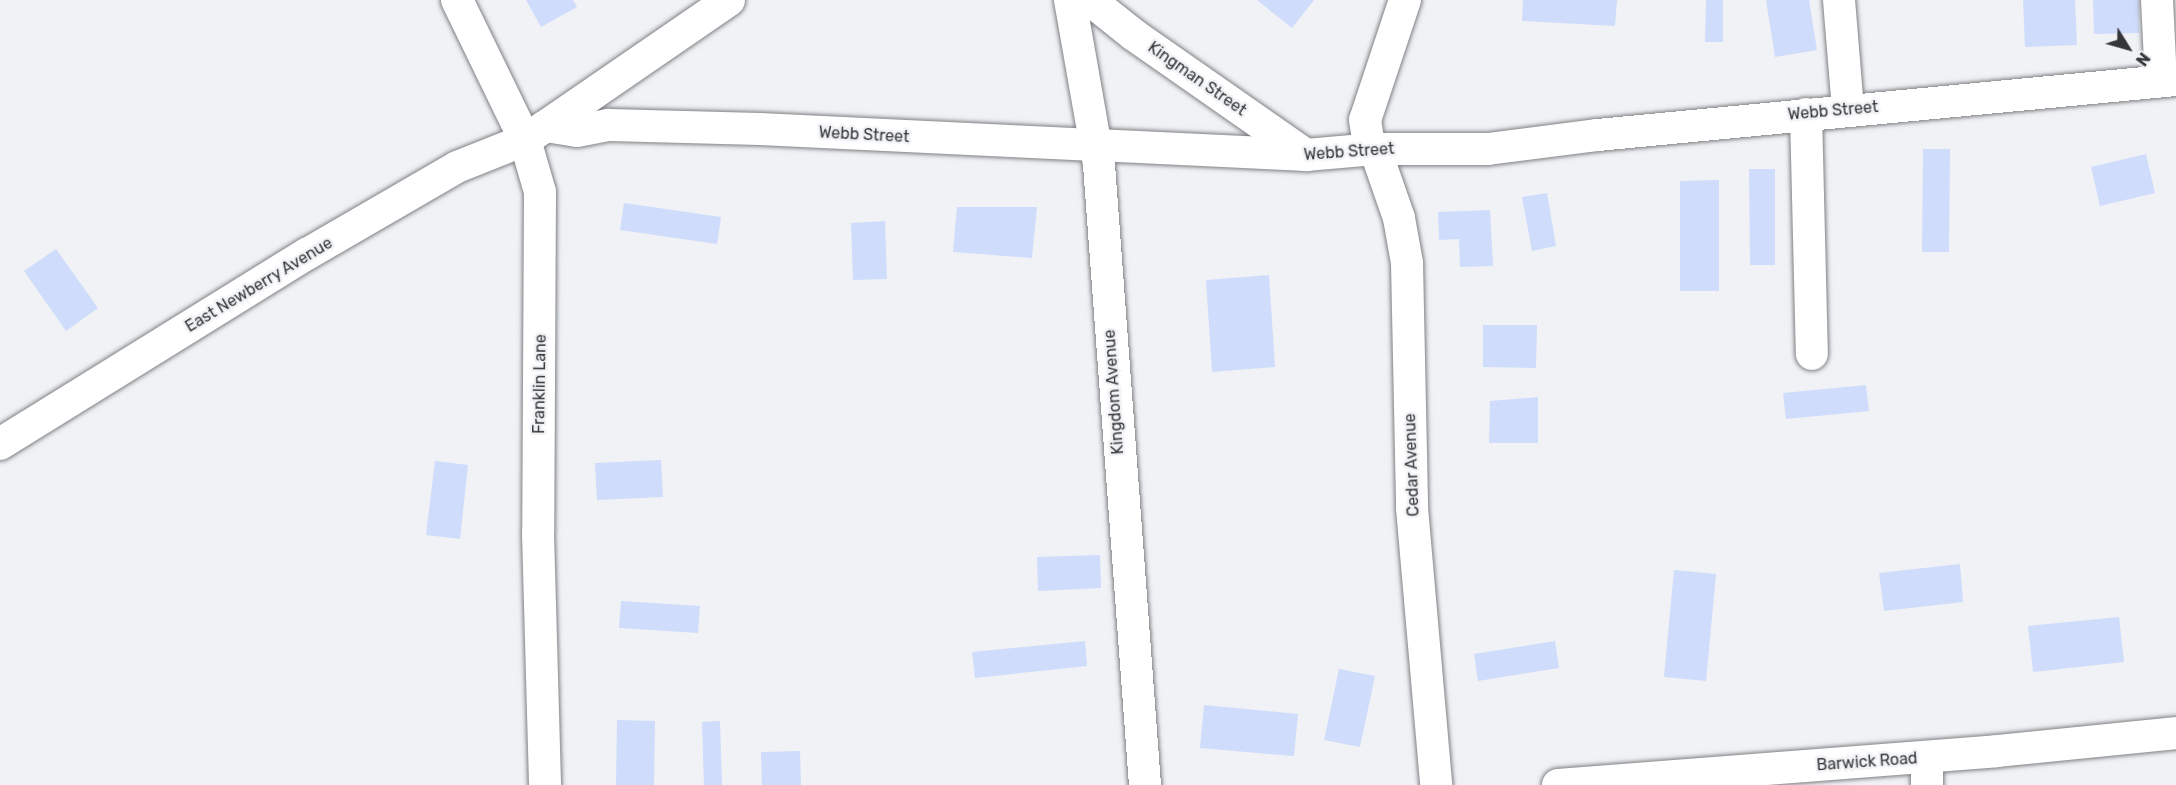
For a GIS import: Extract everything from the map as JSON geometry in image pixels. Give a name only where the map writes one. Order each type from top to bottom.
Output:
[{"type":"street","name":"Franklin Lane","points":[[457,0],[535,133],[540,192],[538,533],[545,785]]},
{"type":"street","name":"East Newberry Avenue","points":[[0,444],[307,254],[457,167],[535,133],[729,0]]},
{"type":"street","name":"Kingdom Avenue","points":[[1070,0],[1096,147],[1145,785]]},
{"type":"street","name":"Kingman Street","points":[[1090,0],[1134,35],[1306,155]]},
{"type":"street","name":"Cedar Avenue","points":[[1405,0],[1365,120],[1368,140],[1376,148],[1399,218],[1407,263],[1412,508],[1436,785]]},
{"type":"street","points":[[1839,0],[1848,110]]},
{"type":"street","points":[[2157,0],[2168,80]]},
{"type":"street","name":"Webb Street","points":[[535,133],[577,131],[609,125],[760,129],[1096,147],[1306,155],[1376,148],[1488,149],[1806,114],[2168,80]]},
{"type":"street","points":[[1806,114],[1812,354]]},
{"type":"street","name":"Barwick Road","points":[[1558,785],[1927,771],[2176,733]]},
{"type":"building","points":[[526,0],[573,0],[577,7],[541,27]]},
{"type":"building","points":[[1257,0],[1314,0],[1292,28]]},
{"type":"building","points":[[1523,0],[1617,0],[1615,26],[1522,21]]},
{"type":"building","points":[[1706,0],[1723,0],[1723,42],[1705,42]]},
{"type":"building","points":[[1766,0],[1809,0],[1817,50],[1775,57]]},
{"type":"building","points":[[2023,0],[2075,0],[2077,45],[2025,47]]},
{"type":"building","points":[[2093,0],[2139,0],[2139,33],[2094,34]]},
{"type":"building","points":[[1923,149],[1950,149],[1949,252],[1922,252]]},
{"type":"building","points":[[2146,154],[2155,193],[2100,206],[2091,167]]},
{"type":"building","points":[[1749,169],[1775,169],[1775,265],[1750,265]]},
{"type":"building","points":[[1719,180],[1719,291],[1680,291],[1680,181]]},
{"type":"building","points":[[1547,193],[1556,246],[1532,251],[1522,197]]},
{"type":"building","points":[[624,203],[721,217],[717,244],[620,230]]},
{"type":"building","points":[[957,207],[1037,207],[1032,258],[953,252]]},
{"type":"building","points":[[1490,210],[1493,266],[1460,267],[1459,239],[1439,240],[1438,212]]},
{"type":"building","points":[[885,221],[887,279],[853,280],[851,223]]},
{"type":"building","points":[[56,249],[98,308],[66,331],[24,271]]},
{"type":"building","points":[[1269,275],[1275,367],[1212,372],[1206,280]]},
{"type":"building","points":[[1483,325],[1537,325],[1536,368],[1483,367]]},
{"type":"building","points":[[1866,385],[1869,411],[1786,419],[1783,393]]},
{"type":"building","points":[[1538,397],[1538,443],[1489,443],[1490,401]]},
{"type":"building","points":[[661,460],[663,497],[597,500],[595,463]]},
{"type":"building","points":[[435,461],[468,465],[460,539],[426,535]]},
{"type":"building","points":[[1100,555],[1101,588],[1038,591],[1037,557]]},
{"type":"building","points":[[1960,564],[1963,602],[1884,611],[1879,573]]},
{"type":"building","points":[[1674,570],[1716,574],[1706,681],[1664,677]]},
{"type":"building","points":[[621,601],[700,606],[698,633],[619,628]]},
{"type":"building","points":[[2119,617],[2124,662],[2033,672],[2028,626]]},
{"type":"building","points":[[1085,641],[1087,666],[975,678],[972,652]]},
{"type":"building","points":[[1555,641],[1559,668],[1478,681],[1474,654]]},
{"type":"building","points":[[1339,669],[1375,676],[1360,747],[1324,740]]},
{"type":"building","points":[[1204,705],[1298,714],[1294,756],[1200,748]]},
{"type":"building","points":[[617,720],[655,721],[654,785],[616,785]]},
{"type":"building","points":[[720,721],[722,785],[704,785],[702,722]]},
{"type":"building","points":[[800,751],[801,785],[762,785],[761,752]]}]
